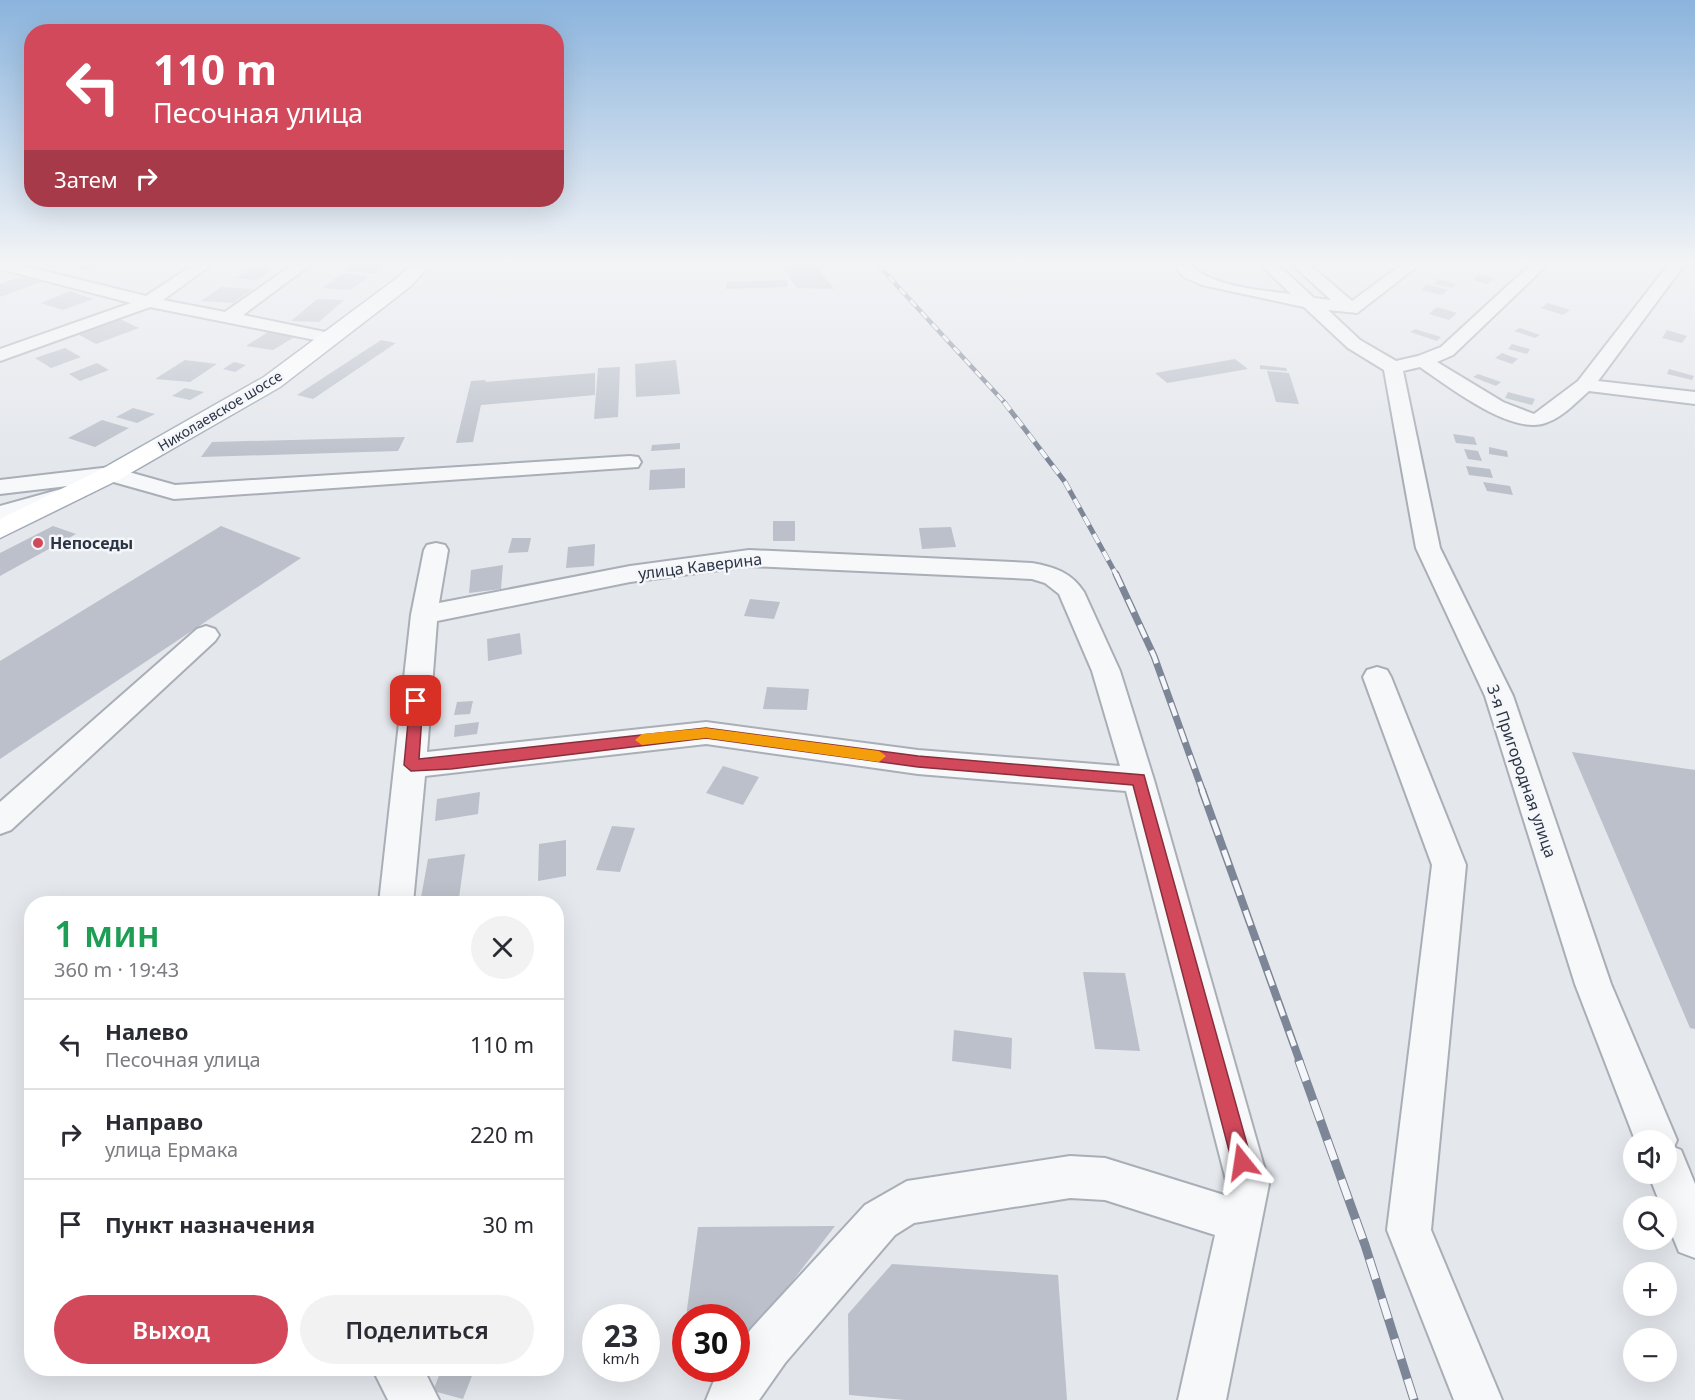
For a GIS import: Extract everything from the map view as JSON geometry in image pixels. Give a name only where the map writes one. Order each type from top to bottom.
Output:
[{"type":"main road","name":"Николаевское шоссе","points":[[0,530],[111,474],[272,382],[340,330]]},
{"type":"street","points":[[0,355],[69,330]]},
{"type":"street","points":[[293,330],[330,338]]},
{"type":"street","points":[[1340,330],[1354,344],[1393,368],[1423,361],[1447,351],[1469,330]]},
{"type":"street","points":[[1366,330],[1393,368]]},
{"type":"street","points":[[1423,361],[1502,409],[1527,420],[1539,420],[1585,385],[1626,330]]},
{"type":"street","name":"3-я Пригородная улица","points":[[1393,368],[1428,548],[1499,696],[1593,984],[1652,1130]]},
{"type":"street","points":[[1585,385],[1695,398]]},
{"type":"street","points":[[0,487],[111,474],[174,492],[630,462]]},
{"type":"street","points":[[0,513],[70,494]]},
{"type":"street","points":[[397,896],[424,615],[436,550]]},
{"type":"street","name":"улица Каверина","points":[[424,615],[630,574],[749,558],[1032,571],[1051,574],[1064,582],[1071,592],[1106,671],[1139,780]]},
{"type":"street","points":[[0,821],[206,635]]},
{"type":"street","points":[[1377,676],[1449,865],[1409,1230],[1478,1400]]},
{"type":"street","points":[[411,765],[451,763],[706,733],[918,762],[1139,780],[1248,1184],[1202,1400]]},
{"type":"street","points":[[730,1400],[768,1346],[880,1220],[907,1203],[1070,1177],[1104,1179],[1241,1222]]},
{"type":"street","points":[[1674,1184],[1695,1236]]},
{"type":"street","points":[[401,1376],[416,1400]]},
{"type":"building","points":[[83,330],[133,330],[96,344],[76,333]]},
{"type":"building","points":[[270,330],[298,335],[273,350],[246,346]]},
{"type":"building","points":[[1419,330],[1441,337],[1437,341],[1410,332]]},
{"type":"building","points":[[1527,330],[1540,335],[1535,338],[1514,331]]},
{"type":"building","points":[[1667,330],[1687,336],[1682,343],[1662,338]]},
{"type":"building","points":[[381,340],[396,343],[313,399],[297,395]]},
{"type":"building","points":[[1512,344],[1530,349],[1527,354],[1508,349]]},
{"type":"building","points":[[65,348],[81,357],[51,368],[35,358]]},
{"type":"building","points":[[1502,353],[1518,359],[1512,364],[1495,358]]},
{"type":"building","points":[[1235,359],[1248,369],[1167,383],[1155,373]]},
{"type":"building","points":[[185,360],[217,364],[190,382],[155,379]]},
{"type":"building","points":[[676,360],[680,394],[636,397],[635,364]]},
{"type":"building","points":[[234,362],[246,365],[235,372],[223,369]]},
{"type":"building","points":[[97,363],[109,370],[80,381],[69,374]]},
{"type":"building","points":[[1260,365],[1286,368],[1287,371],[1260,369]]},
{"type":"building","points":[[620,367],[618,417],[594,419],[598,368]]},
{"type":"building","points":[[1669,369],[1694,376],[1692,380],[1667,374]]},
{"type":"building","points":[[1267,371],[1289,373],[1299,404],[1276,402]]},
{"type":"building","points":[[595,373],[595,395],[481,405],[473,442],[456,443],[471,381],[486,380],[485,382]]},
{"type":"building","points":[[1478,374],[1501,382],[1496,386],[1473,377]]},
{"type":"building","points":[[185,388],[204,392],[190,400],[172,396]]},
{"type":"building","points":[[1508,392],[1535,399],[1532,405],[1505,398]]},
{"type":"building","points":[[133,408],[155,414],[137,423],[116,417]]},
{"type":"building","points":[[102,420],[129,428],[95,447],[68,438]]},
{"type":"building","points":[[1453,434],[1474,437],[1477,445],[1456,443]]},
{"type":"building","points":[[405,437],[398,451],[201,457],[212,442]]},
{"type":"building","points":[[680,443],[680,449],[651,451],[652,445]]},
{"type":"building","points":[[1489,447],[1507,451],[1508,457],[1489,454]]},
{"type":"building","points":[[1464,449],[1478,451],[1482,461],[1468,459]]},
{"type":"building","points":[[1466,466],[1490,469],[1493,478],[1469,475]]},
{"type":"building","points":[[685,468],[685,488],[649,490],[650,470]]},
{"type":"building","points":[[1483,482],[1510,486],[1513,495],[1487,491]]},
{"type":"building","points":[[773,521],[795,521],[795,541],[773,541]]},
{"type":"building","name":"Непоседы","points":[[53,526],[76,534],[0,576],[0,553]]},
{"type":"building","points":[[221,526],[301,558],[0,759],[0,661]]},
{"type":"building","points":[[951,527],[956,547],[922,549],[919,528]]},
{"type":"building","points":[[512,538],[531,538],[528,552],[508,553]]},
{"type":"building","points":[[595,544],[594,566],[566,568],[568,547]]},
{"type":"building","points":[[503,565],[501,589],[469,593],[471,570]]},
{"type":"building","points":[[750,599],[780,602],[774,619],[744,616]]},
{"type":"building","points":[[520,633],[522,654],[488,661],[487,639]]},
{"type":"building","points":[[767,687],[809,689],[807,710],[763,709]]},
{"type":"building","points":[[473,701],[470,714],[454,715],[457,702]]},
{"type":"building","points":[[479,722],[477,734],[454,737],[455,725]]},
{"type":"building","points":[[1572,752],[1695,770],[1695,1029],[1690,1028]]},
{"type":"building","points":[[723,766],[759,777],[743,805],[706,793]]},
{"type":"building","points":[[480,792],[478,814],[435,821],[437,799]]},
{"type":"building","points":[[612,826],[635,828],[620,872],[596,870]]},
{"type":"building","points":[[566,840],[566,876],[538,881],[539,844]]},
{"type":"building","points":[[465,854],[459,896],[421,896],[428,859]]},
{"type":"building","points":[[1083,972],[1125,973],[1140,1051],[1095,1049]]},
{"type":"building","points":[[954,1030],[1012,1038],[1011,1069],[952,1061]]},
{"type":"building","points":[[835,1226],[750,1336],[750,1304],[688,1304],[698,1227]]},
{"type":"building","points":[[892,1264],[1058,1275],[1067,1400],[905,1400],[849,1395],[848,1314]]},
{"type":"building","points":[[439,1376],[472,1376],[463,1399],[433,1391]]},
{"type":"railway","points":[[938,330],[1005,403]]},
{"type":"railway","points":[[1004,402],[1065,482],[1117,575]]},
{"type":"railway","points":[[1117,575],[1154,656],[1203,792]]},
{"type":"railway","points":[[1202,790],[1300,1062]]},
{"type":"railway","points":[[1299,1061],[1365,1245],[1414,1400]]},
{"type":"slow traffic","points":[[642,740],[706,733],[879,756]]},
{"type":"place","name":"Непоседы","points":[[38,543]]},
{"type":"route","points":[[416,701],[411,765],[451,763],[706,733],[918,762],[1139,780],[1242,1162]]}]
